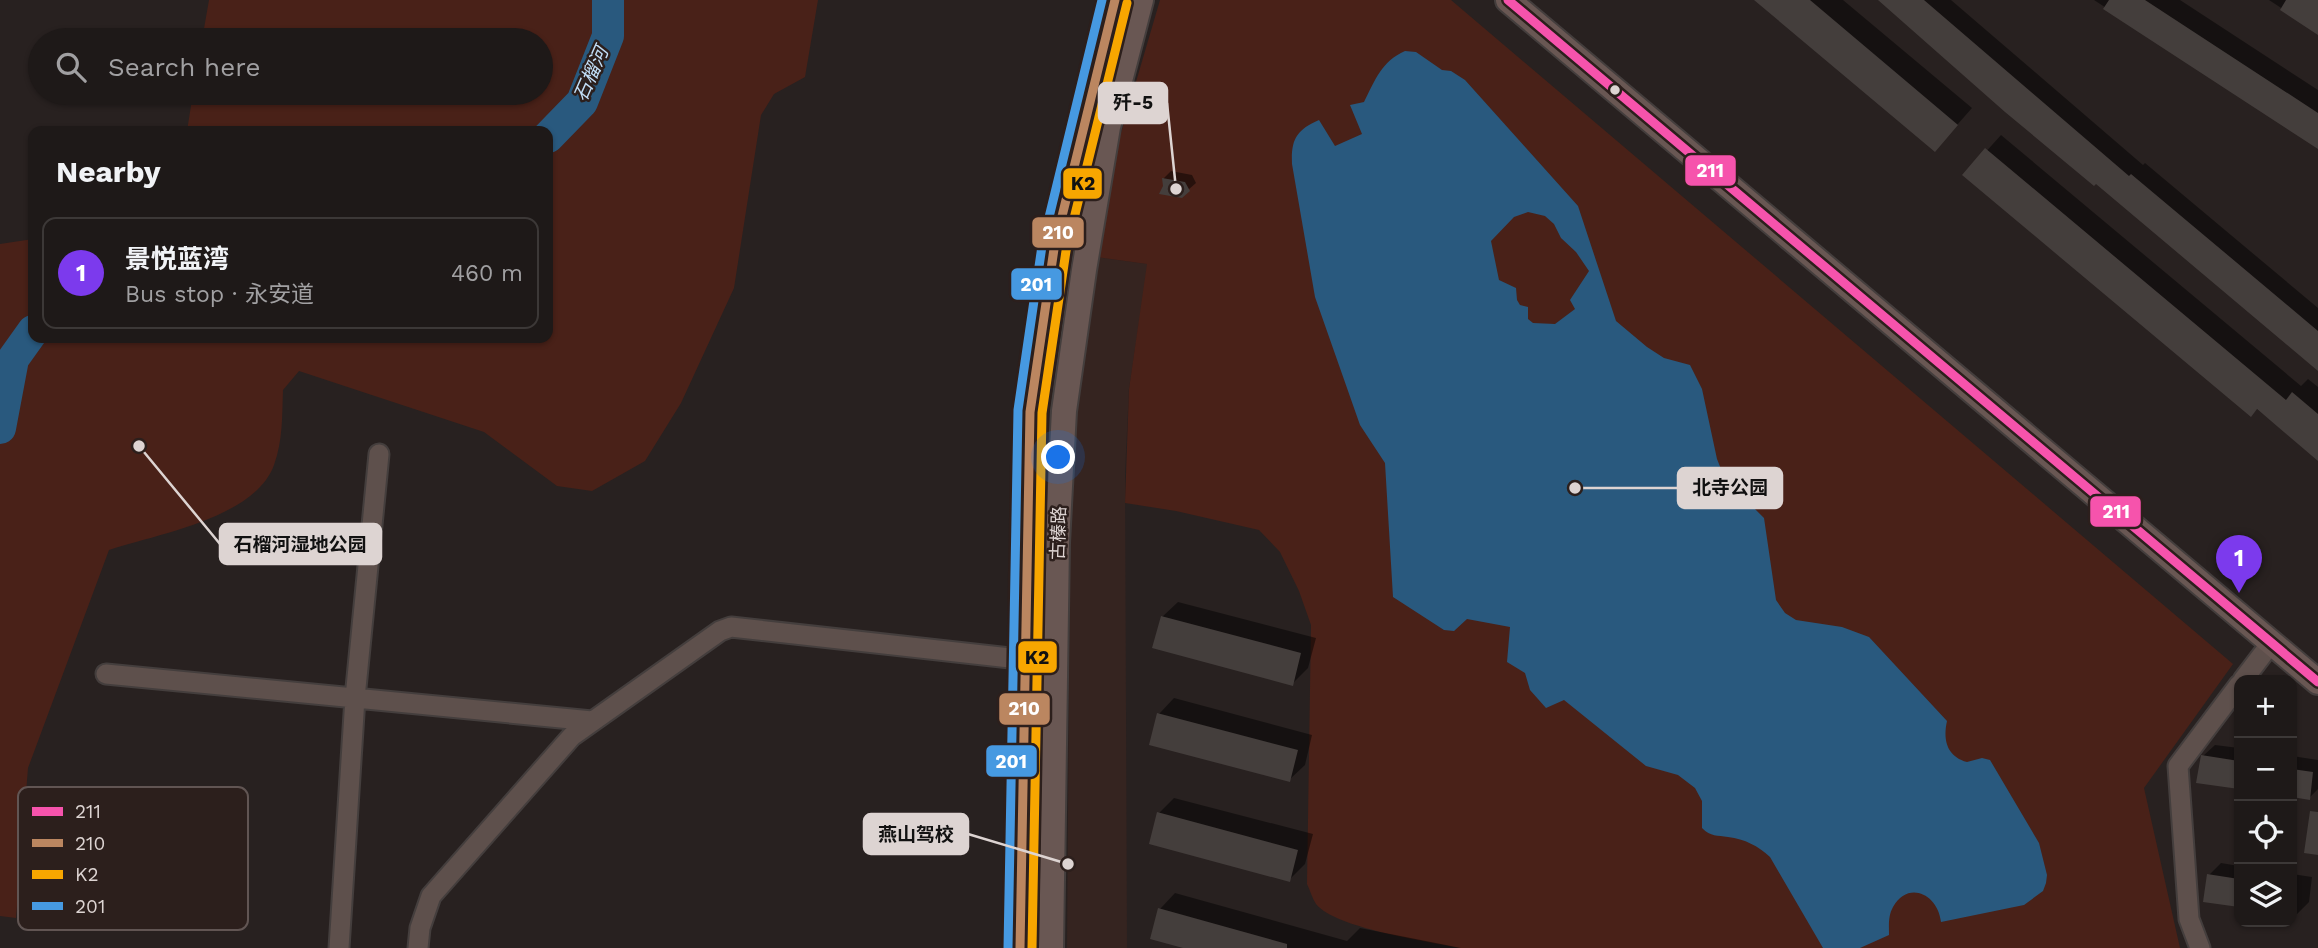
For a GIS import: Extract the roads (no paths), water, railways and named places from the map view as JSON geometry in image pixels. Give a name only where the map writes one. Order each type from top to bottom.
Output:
[{"type":"main road","name":"古榛路","points":[[1020,948],[1030,412],[1054,249],[1115,0]]},
{"type":"main road","name":"古榛路","points":[[1051,948],[1057,543],[1064,411],[1108,127],[1141,0]]},
{"type":"main road","points":[[1507,0],[2318,682]]},
{"type":"street","points":[[339,948],[355,698],[379,454]]},
{"type":"street","points":[[418,948],[431,896],[572,736],[720,631],[731,627],[1055,663]]},
{"type":"street","points":[[2247,675],[2272,642]]},
{"type":"street","points":[[106,674],[592,721]]},
{"type":"street","points":[[2200,948],[2189,919],[2178,766],[2234,692]]},
{"type":"water","points":[[1405,51],[1416,52],[1442,70],[1451,71],[1465,80],[1578,206],[1616,321],[1664,358],[1690,365],[1702,389],[1717,459],[1725,479],[1764,518],[1776,600],[1785,613],[1796,620],[1842,627],[1869,637],[1947,721],[1946,740],[1954,756],[1967,762],[1982,758],[1990,760],[2039,843],[2047,875],[2043,891],[2024,905],[1941,922],[1939,912],[1928,898],[1914,892],[1906,894],[1891,910],[1889,935],[1860,948],[1823,948],[1770,857],[1746,841],[1711,834],[1702,828],[1702,801],[1695,788],[1678,775],[1646,766],[1564,700],[1546,708],[1530,690],[1525,673],[1507,662],[1510,627],[1467,619],[1454,631],[1444,630],[1393,597],[1385,463],[1360,425],[1315,297],[1292,156],[1296,137],[1319,120],[1335,146],[1362,134],[1350,105],[1364,102],[1380,72]],"holes":[[[1528,212],[1545,216],[1589,271],[1570,300],[1575,309],[1555,324],[1533,323],[1528,319],[1528,307],[1520,305],[1516,288],[1499,280],[1491,241],[1514,217]]]},
{"type":"waterway","name":"石榴河","points":[[553,132],[582,102],[608,36],[608,0]]},
{"type":"waterway","name":"石榴河","points":[[0,428],[13,359],[28,338]]},
{"type":"place","name":"歼-5","points":[[1176,189]]},
{"type":"place","name":"石榴河湿地公园","points":[[139,446]]},
{"type":"place","name":"北寺公园","points":[[1575,488]]},
{"type":"place","name":"景悦蓝湾","points":[[2239,593]]},
{"type":"place","name":"燕山驾校","points":[[1068,864]]}]
